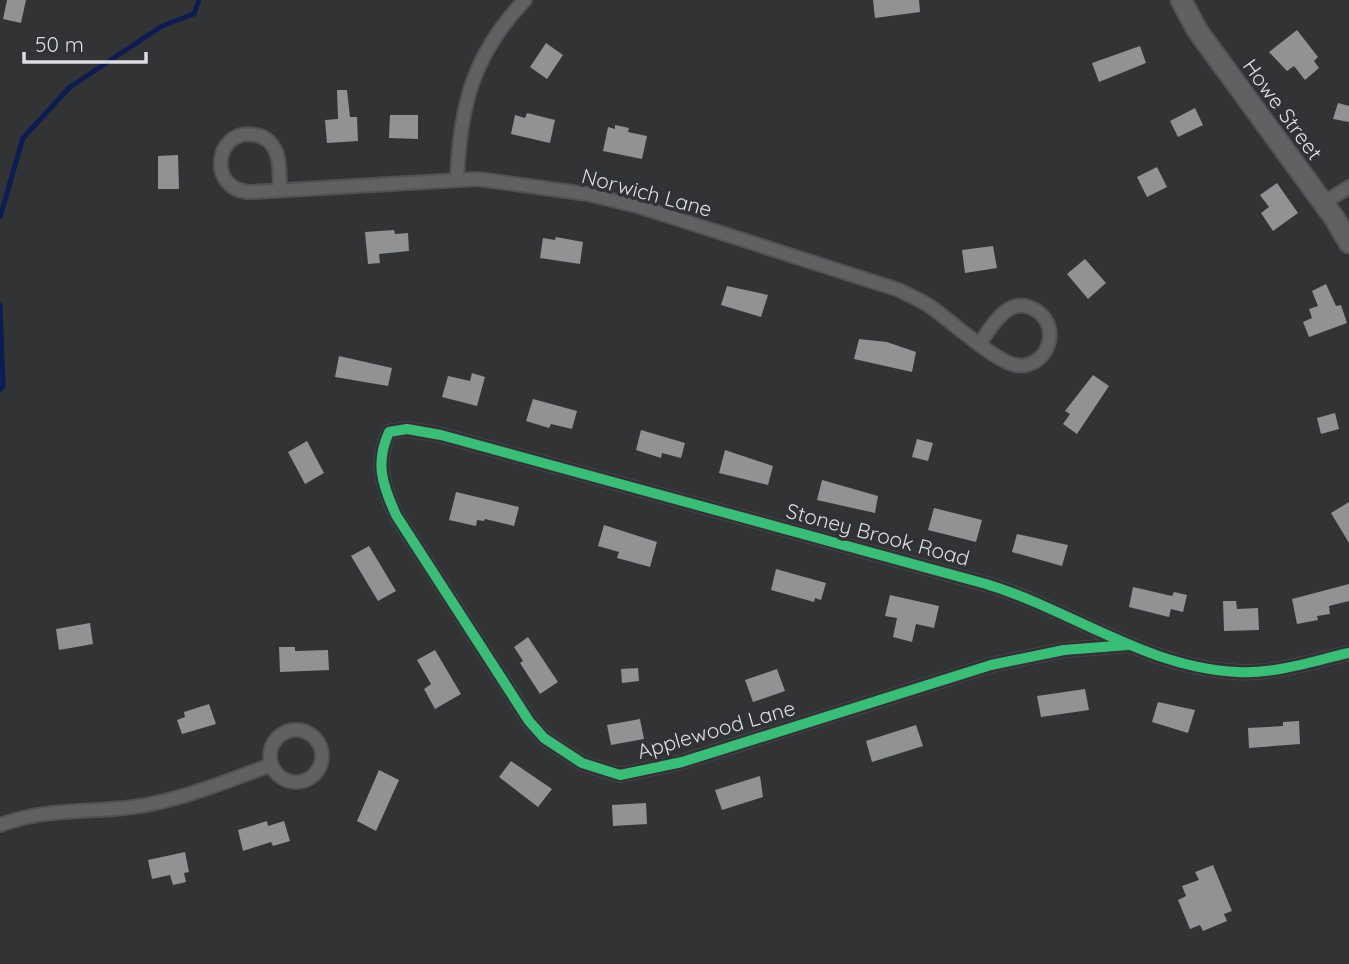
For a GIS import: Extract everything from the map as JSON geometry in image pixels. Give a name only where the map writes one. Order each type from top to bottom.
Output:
[{"type":"street","points":[[457,179],[460,132],[472,81],[496,34],[525,0]]},
{"type":"street","name":"Howe Street","points":[[1181,0],[1197,30],[1349,243]]},
{"type":"street","name":"Norwich Lane","points":[[280,190],[277,155],[266,139],[248,134],[236,137],[226,145],[220,162],[222,174],[229,185],[246,192],[280,190],[457,179],[512,183],[587,194],[650,210],[899,290],[925,303],[980,343],[1010,363],[1028,365],[1046,350],[1049,327],[1039,312],[1016,307],[1000,314],[980,343]]},
{"type":"street","points":[[1323,203],[1349,187]]},
{"type":"street","name":"Stoney Brook Road","points":[[390,432],[407,429],[441,435],[986,584],[1046,604],[1105,636],[1171,661],[1240,672],[1278,669],[1349,653]]},
{"type":"street","name":"Applewood Lane","points":[[390,432],[380,452],[382,475],[396,514],[528,721],[563,752],[601,771],[620,775],[640,773],[682,762],[991,664],[1064,650],[1128,645]]},
{"type":"street","points":[[287,731],[307,732],[321,747],[320,767],[305,781],[285,780],[271,765],[272,745],[287,731]]},
{"type":"street","points":[[0,825],[48,812],[115,809],[156,803],[271,765]]},
{"type":"building","points":[[7,0],[26,0],[21,23],[3,19]]},
{"type":"building","points":[[873,0],[919,0],[920,12],[875,18]]},
{"type":"building","points":[[1297,30],[1318,57],[1314,61],[1319,68],[1305,80],[1294,66],[1287,71],[1269,52]]},
{"type":"building","points":[[546,43],[563,55],[547,79],[530,67]]},
{"type":"building","points":[[1140,46],[1146,63],[1099,82],[1092,63]]},
{"type":"building","points":[[337,90],[347,90],[350,117],[357,117],[358,141],[327,143],[325,120],[338,119]]},
{"type":"building","points":[[1338,103],[1349,106],[1349,122],[1333,119]]},
{"type":"building","points":[[1195,108],[1203,125],[1178,137],[1170,121]]},
{"type":"building","points":[[527,113],[555,120],[550,143],[511,134],[515,115],[525,118]]},
{"type":"building","points":[[390,115],[418,115],[418,139],[389,138]]},
{"type":"building","points":[[615,125],[629,128],[628,132],[647,136],[642,159],[603,151],[608,127],[615,129]]},
{"type":"building","points":[[178,155],[179,189],[158,189],[158,156]]},
{"type":"building","points":[[1157,167],[1167,187],[1147,197],[1137,177]]},
{"type":"building","points":[[1277,183],[1298,213],[1273,231],[1261,213],[1269,207],[1260,195]]},
{"type":"building","points":[[394,230],[395,234],[408,233],[409,251],[379,254],[380,263],[368,264],[365,232]]},
{"type":"building","points":[[556,237],[583,242],[580,264],[540,258],[543,238],[555,240]]},
{"type":"building","points":[[993,246],[997,268],[965,273],[962,250]]},
{"type":"building","points":[[1085,259],[1106,283],[1088,299],[1067,274]]},
{"type":"building","points":[[1326,284],[1336,306],[1341,305],[1347,323],[1309,337],[1303,322],[1312,318],[1309,309],[1318,306],[1312,291]]},
{"type":"building","points":[[727,286],[768,295],[761,317],[721,305]]},
{"type":"building","points":[[859,339],[887,342],[916,352],[912,372],[854,359]]},
{"type":"building","points":[[339,356],[392,368],[388,386],[335,377]]},
{"type":"building","points":[[472,373],[485,377],[477,406],[442,397],[448,376],[470,381]]},
{"type":"building","points":[[1093,375],[1109,386],[1077,434],[1063,424],[1070,414],[1065,411]]},
{"type":"building","points":[[533,399],[577,411],[572,429],[551,424],[549,428],[526,421]]},
{"type":"building","points":[[1335,413],[1339,429],[1321,434],[1317,418]]},
{"type":"building","points":[[641,430],[685,443],[681,458],[662,453],[661,458],[636,450]]},
{"type":"building","points":[[917,439],[933,443],[928,461],[912,457]]},
{"type":"building","points":[[307,441],[324,473],[305,484],[288,452]]},
{"type":"building","points":[[725,450],[773,466],[768,485],[719,473]]},
{"type":"building","points":[[822,480],[878,496],[875,513],[817,500]]},
{"type":"building","points":[[456,492],[519,507],[514,526],[485,519],[477,520],[476,526],[449,520]]},
{"type":"building","points":[[1349,502],[1349,543],[1331,513]]},
{"type":"building","points":[[934,508],[982,520],[976,542],[928,530]]},
{"type":"building","points":[[604,525],[657,542],[650,567],[617,558],[619,552],[598,546]]},
{"type":"building","points":[[1017,534],[1068,545],[1062,566],[1012,552]]},
{"type":"building","points":[[369,546],[396,591],[378,601],[351,556]]},
{"type":"building","points":[[776,569],[826,583],[821,600],[815,598],[814,602],[771,590]]},
{"type":"building","points":[[1349,584],[1349,601],[1329,606],[1330,614],[1317,616],[1318,620],[1297,624],[1292,599]]},
{"type":"building","points":[[1133,587],[1172,596],[1174,592],[1187,595],[1183,612],[1171,609],[1169,617],[1129,607]]},
{"type":"building","points":[[890,595],[939,606],[934,628],[916,624],[912,642],[893,637],[897,618],[885,616]]},
{"type":"building","points":[[1223,601],[1236,601],[1237,609],[1258,608],[1259,630],[1224,631]]},
{"type":"building","points":[[90,623],[93,644],[59,650],[56,629]]},
{"type":"building","points":[[528,637],[558,682],[540,694],[520,663],[523,661],[514,647]]},
{"type":"building","points":[[279,647],[295,647],[295,651],[328,650],[329,670],[280,672]]},
{"type":"building","points":[[435,650],[461,694],[435,709],[424,689],[431,684],[417,660]]},
{"type":"building","points":[[638,668],[639,681],[622,683],[621,669]]},
{"type":"building","points":[[777,669],[785,691],[753,702],[745,680]]},
{"type":"building","points":[[1085,689],[1089,710],[1041,717],[1037,696]]},
{"type":"building","points":[[1158,702],[1195,710],[1188,733],[1152,722]]},
{"type":"building","points":[[209,704],[216,724],[182,734],[177,720],[185,717],[184,712]]},
{"type":"building","points":[[640,719],[644,739],[611,745],[607,725]]},
{"type":"building","points":[[1299,721],[1300,744],[1249,748],[1248,728],[1283,726],[1283,722]]},
{"type":"building","points":[[916,725],[923,746],[872,762],[866,741]]},
{"type":"building","points":[[511,761],[552,789],[538,807],[499,777]]},
{"type":"building","points":[[379,770],[399,780],[376,831],[357,821]]},
{"type":"building","points":[[760,776],[763,797],[722,810],[715,790]]},
{"type":"building","points":[[646,803],[647,824],[613,826],[612,805]]},
{"type":"building","points":[[267,821],[268,826],[284,821],[290,841],[273,846],[271,842],[243,851],[238,830]]},
{"type":"building","points":[[185,852],[189,872],[184,873],[186,882],[173,885],[170,875],[152,879],[148,860]]},
{"type":"building","points":[[1213,865],[1232,911],[1224,914],[1227,921],[1203,931],[1200,925],[1190,929],[1178,900],[1186,896],[1182,886],[1199,880],[1195,872]]},
{"type":"waterway","points":[[0,217],[23,138],[70,87],[162,26],[194,14],[199,0]]},
{"type":"waterway","points":[[0,305],[3,386],[0,390]]},
{"type":"cycle path","points":[[1128,645],[1064,650],[991,665],[682,762],[620,775],[582,763],[544,738],[529,721],[396,515],[384,483],[382,454],[389,432],[407,429],[441,435],[986,584],[1018,595],[1141,649],[1204,668],[1238,672],[1266,671],[1349,653]]}]
